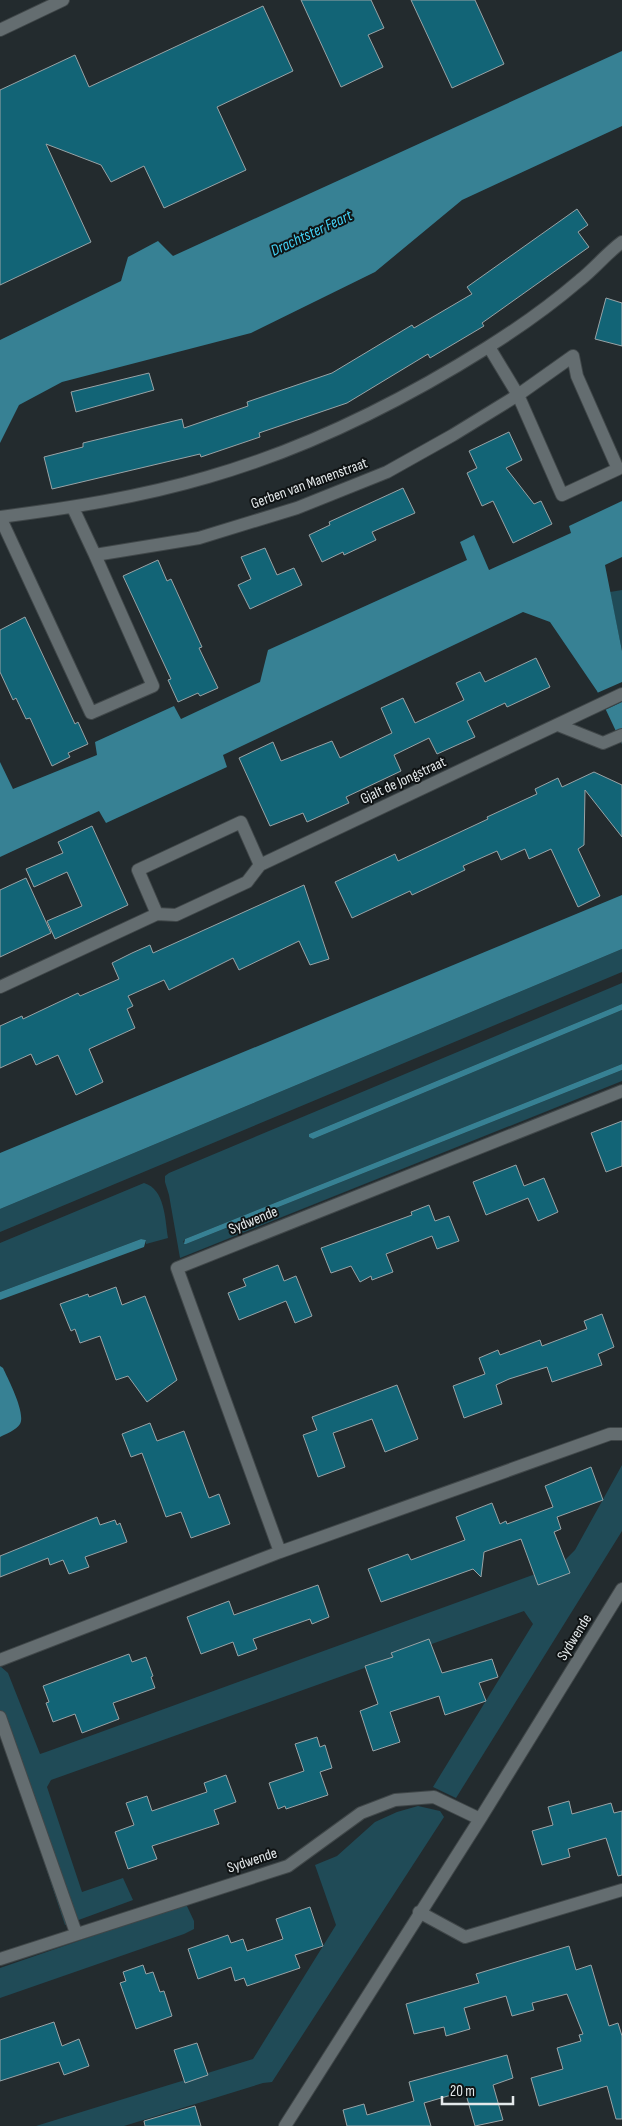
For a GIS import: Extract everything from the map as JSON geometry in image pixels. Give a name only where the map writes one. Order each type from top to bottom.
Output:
[{"type":"street","points":[[0,30],[63,0]]},
{"type":"street","points":[[73,508],[153,686],[91,713],[0,517],[73,508],[155,491],[255,462],[342,427],[428,382],[489,347],[580,280],[622,242]]},
{"type":"street","name":"Gerben van Manenstraat","points":[[95,555],[199,538],[297,508],[386,472],[454,435],[518,395],[573,356],[577,376],[618,469],[562,495],[518,395],[489,347]]},
{"type":"street","name":"Gjalt de Jongstraat","points":[[0,987],[158,914],[176,916],[247,882],[260,865],[622,694]]},
{"type":"street","points":[[558,725],[603,743],[618,736]]},
{"type":"street","points":[[158,914],[138,870],[241,822],[260,865]]},
{"type":"street","name":"Sydwende","points":[[280,1552],[177,1268],[622,1091]]},
{"type":"street","points":[[0,1660],[280,1552],[610,1434],[622,1434]]},
{"type":"street","name":"Sydwende","points":[[285,2126],[620,1597]]},
{"type":"street","points":[[0,1717],[76,1933]]},
{"type":"street","name":"Sydwende","points":[[0,1959],[288,1866],[361,1812],[395,1800],[434,1797],[480,1819]]},
{"type":"street","points":[[420,1912],[465,1936],[622,1890]]},
{"type":"shaded area","points":[[622,590],[622,651],[610,592]]},
{"type":"shaded area","points":[[622,949],[622,972],[0,1232],[0,1209]]},
{"type":"shaded area","points":[[622,983],[622,1004],[309,1134],[309,1137],[313,1139],[622,1010],[622,1064],[185,1239],[183,1242],[186,1244],[622,1070],[622,1081],[180,1258],[165,1182],[165,1176],[169,1173]]},
{"type":"shaded area","points":[[144,1183],[151,1186],[160,1198],[165,1214],[168,1238],[146,1244],[146,1240],[141,1239],[0,1292],[0,1243]]},
{"type":"shaded area","points":[[622,1465],[622,1531],[456,1798],[433,1787],[533,1624],[524,1611],[51,1780],[47,1787],[82,1892],[123,1878],[133,1900],[65,1925],[0,1730],[0,1666],[8,1673],[40,1754],[560,1565],[575,1550]]},
{"type":"shaded area","points":[[418,1806],[440,1811],[444,1817],[272,2082],[263,2083],[124,2126],[36,2126],[253,2059],[336,1925],[315,1865],[337,1856],[375,1822],[397,1812]]},
{"type":"shaded area","points":[[186,1904],[194,1921],[194,1929],[0,1998],[0,1968]]},
{"type":"water","name":"Drachtster Feart","points":[[622,51],[622,126],[462,200],[375,272],[251,333],[62,382],[19,405],[0,443],[0,340],[121,281],[128,257],[158,241],[173,256]]},
{"type":"water","points":[[622,501],[622,557],[605,565],[622,651],[622,744],[597,691],[550,622],[523,612],[223,755],[227,767],[106,823],[99,811],[0,857],[0,762],[13,789],[97,755],[95,742],[174,706],[181,719],[260,682],[268,650],[467,560],[460,542],[474,535],[489,570],[571,533],[569,526]]},
{"type":"water","points":[[622,895],[622,949],[0,1209],[0,1153]]},
{"type":"water","points":[[622,1004],[622,1010],[313,1139],[309,1137],[309,1134]]},
{"type":"water","points":[[622,1064],[622,1070],[184,1244],[185,1239]]},
{"type":"water","points":[[141,1239],[146,1240],[144,1247],[0,1300],[0,1292]]},
{"type":"water","points":[[0,1366],[3,1368],[16,1396],[21,1419],[20,1424],[16,1428],[0,1437]]},
{"type":"pier","points":[[622,682],[622,702],[605,710],[597,693]]},
{"type":"building","points":[[301,0],[371,0],[384,28],[368,35],[383,67],[341,87]]},
{"type":"building","points":[[411,0],[475,0],[504,64],[452,88]]},
{"type":"building","points":[[263,6],[293,71],[217,107],[246,170],[164,208],[144,166],[111,182],[101,165],[46,144],[91,242],[0,285],[0,90],[75,55],[89,87]]},
{"type":"building","points":[[577,209],[588,225],[578,232],[589,247],[482,323],[484,326],[430,358],[428,354],[347,403],[259,433],[260,437],[201,457],[200,454],[52,489],[44,457],[83,447],[83,443],[182,419],[184,428],[248,406],[247,402],[332,373],[412,325],[414,328],[472,294],[467,287]]},
{"type":"building","points":[[606,298],[622,303],[622,346],[595,339]]},
{"type":"building","points":[[149,373],[154,390],[76,412],[71,392]]},
{"type":"building","points":[[509,432],[522,460],[506,468],[534,504],[541,501],[552,524],[513,543],[493,501],[482,506],[467,473],[477,468],[469,451]]},
{"type":"building","points":[[403,488],[415,513],[372,532],[376,540],[344,555],[343,552],[322,562],[309,535],[330,525],[329,522]]},
{"type":"building","points":[[265,548],[277,575],[294,568],[302,585],[250,609],[238,585],[251,579],[241,557]]},
{"type":"building","points":[[158,560],[167,581],[171,579],[202,647],[199,648],[218,688],[200,696],[198,693],[178,702],[168,680],[171,679],[123,576]]},
{"type":"building","points":[[25,617],[75,724],[78,722],[88,744],[68,753],[70,757],[52,766],[30,718],[26,719],[16,698],[13,700],[0,672],[0,630]]},
{"type":"building","points":[[536,658],[550,687],[507,707],[505,703],[467,721],[475,737],[437,754],[429,738],[394,755],[401,771],[346,797],[349,803],[307,822],[303,813],[270,826],[239,758],[273,742],[281,761],[332,741],[340,758],[392,733],[381,708],[403,698],[415,723],[464,700],[456,683],[480,672],[485,682]]},
{"type":"building","points":[[594,772],[622,785],[622,837],[585,790],[584,845],[578,849],[600,896],[578,907],[551,849],[529,859],[525,849],[501,860],[497,851],[463,866],[465,870],[412,895],[410,891],[352,918],[335,882],[395,854],[398,861],[537,794],[535,789],[558,778],[562,787]]},
{"type":"building","points":[[92,826],[128,905],[55,939],[47,921],[82,906],[67,872],[34,887],[26,869],[63,853],[58,842]]},
{"type":"building","points":[[26,878],[51,933],[0,957],[0,890]]},
{"type":"building","points":[[304,885],[329,959],[310,965],[299,941],[239,970],[233,958],[169,990],[164,980],[128,996],[133,1006],[127,1009],[135,1028],[89,1049],[103,1082],[76,1095],[58,1055],[36,1065],[31,1054],[0,1068],[0,1026],[22,1016],[23,1019],[78,993],[80,996],[119,979],[112,963],[132,953],[150,945],[153,953]]},
{"type":"building","points":[[622,1121],[622,1166],[606,1172],[591,1133]]},
{"type":"building","points":[[516,1165],[524,1186],[544,1178],[558,1212],[538,1221],[528,1198],[486,1215],[473,1182]]},
{"type":"building","points":[[429,1205],[435,1221],[449,1216],[459,1241],[437,1249],[432,1236],[386,1254],[393,1272],[372,1280],[371,1276],[360,1282],[351,1266],[331,1273],[321,1248],[412,1215],[411,1212]]},
{"type":"building","points":[[278,1265],[284,1281],[296,1276],[312,1316],[295,1323],[286,1301],[239,1320],[228,1293],[246,1286],[243,1279]]},
{"type":"building","points":[[116,1287],[122,1305],[145,1296],[177,1380],[147,1402],[128,1376],[116,1380],[100,1336],[80,1343],[75,1329],[71,1331],[60,1304],[88,1294],[89,1297]]},
{"type":"building","points":[[602,1314],[614,1347],[598,1354],[602,1365],[552,1382],[547,1367],[509,1379],[496,1385],[502,1404],[464,1418],[453,1386],[485,1374],[479,1358],[498,1350],[500,1355],[540,1340],[542,1346],[587,1329],[584,1321]]},
{"type":"building","points":[[397,1385],[418,1439],[385,1452],[372,1419],[333,1433],[345,1467],[318,1477],[303,1435],[317,1430],[312,1417]]},
{"type":"building","points":[[150,1423],[157,1441],[184,1431],[209,1498],[219,1494],[230,1524],[191,1538],[181,1512],[166,1517],[142,1453],[131,1457],[122,1434]]},
{"type":"building","points":[[591,1467],[603,1500],[557,1517],[561,1529],[554,1532],[570,1573],[538,1585],[521,1539],[484,1552],[481,1577],[473,1569],[381,1602],[368,1569],[408,1554],[411,1560],[465,1540],[456,1517],[492,1503],[500,1524],[506,1521],[507,1524],[553,1507],[545,1486]]},
{"type":"building","points":[[97,1517],[100,1525],[115,1520],[117,1525],[120,1523],[127,1542],[85,1557],[89,1567],[69,1574],[63,1560],[50,1565],[48,1558],[0,1577],[0,1556]]},
{"type":"building","points":[[318,1585],[329,1617],[312,1624],[310,1619],[253,1639],[257,1649],[238,1656],[233,1642],[201,1654],[187,1617],[229,1601],[234,1615]]},
{"type":"building","points":[[429,1639],[442,1673],[492,1659],[498,1677],[479,1683],[486,1701],[445,1715],[439,1696],[390,1712],[400,1742],[373,1751],[360,1711],[378,1704],[365,1666],[393,1657],[391,1653]]},
{"type":"building","points":[[129,1654],[132,1662],[146,1657],[155,1688],[113,1703],[119,1719],[82,1733],[75,1714],[53,1722],[46,1703],[49,1702],[43,1686]]},
{"type":"building","points":[[317,1737],[320,1747],[325,1745],[332,1768],[320,1772],[328,1795],[286,1809],[285,1806],[278,1809],[269,1783],[304,1771],[295,1744]]},
{"type":"building","points":[[226,1775],[236,1802],[214,1810],[219,1824],[152,1846],[157,1859],[128,1869],[115,1832],[134,1825],[126,1803],[147,1796],[152,1811],[207,1792],[204,1783]]},
{"type":"building","points":[[569,1801],[572,1814],[611,1803],[614,1813],[622,1811],[622,1875],[618,1876],[606,1838],[568,1849],[570,1857],[542,1865],[532,1831],[553,1825],[548,1807]]},
{"type":"building","points":[[310,1907],[323,1946],[295,1955],[300,1968],[247,1986],[244,1978],[235,1981],[231,1967],[198,1979],[188,1949],[228,1935],[231,1943],[243,1939],[247,1951],[283,1939],[276,1919]]},
{"type":"building","points":[[569,1946],[576,1970],[591,1965],[609,2026],[618,2023],[622,2036],[622,2119],[616,2119],[607,2086],[539,2106],[531,2078],[563,2069],[557,2048],[581,2041],[579,2035],[583,2034],[567,1994],[532,2003],[534,2010],[512,2016],[506,1996],[464,2008],[470,2029],[446,2036],[444,2027],[414,2034],[406,2004],[479,1983],[476,1974]]},
{"type":"building","points":[[143,1965],[146,1974],[153,1972],[160,1992],[164,1991],[172,2016],[136,2029],[120,1983],[126,1981],[123,1972]]},
{"type":"building","points":[[54,2022],[62,2046],[79,2039],[89,2066],[64,2075],[59,2062],[0,2081],[0,2040]]},
{"type":"building","points":[[197,2043],[208,2075],[185,2083],[174,2050]]},
{"type":"building","points":[[507,2055],[513,2078],[493,2085],[503,2120],[475,2126],[465,2091],[424,2103],[431,2126],[347,2126],[343,2110],[364,2104],[367,2115],[414,2101],[409,2082]]},
{"type":"building","points":[[195,2106],[201,2126],[145,2126],[144,2121]]}]
